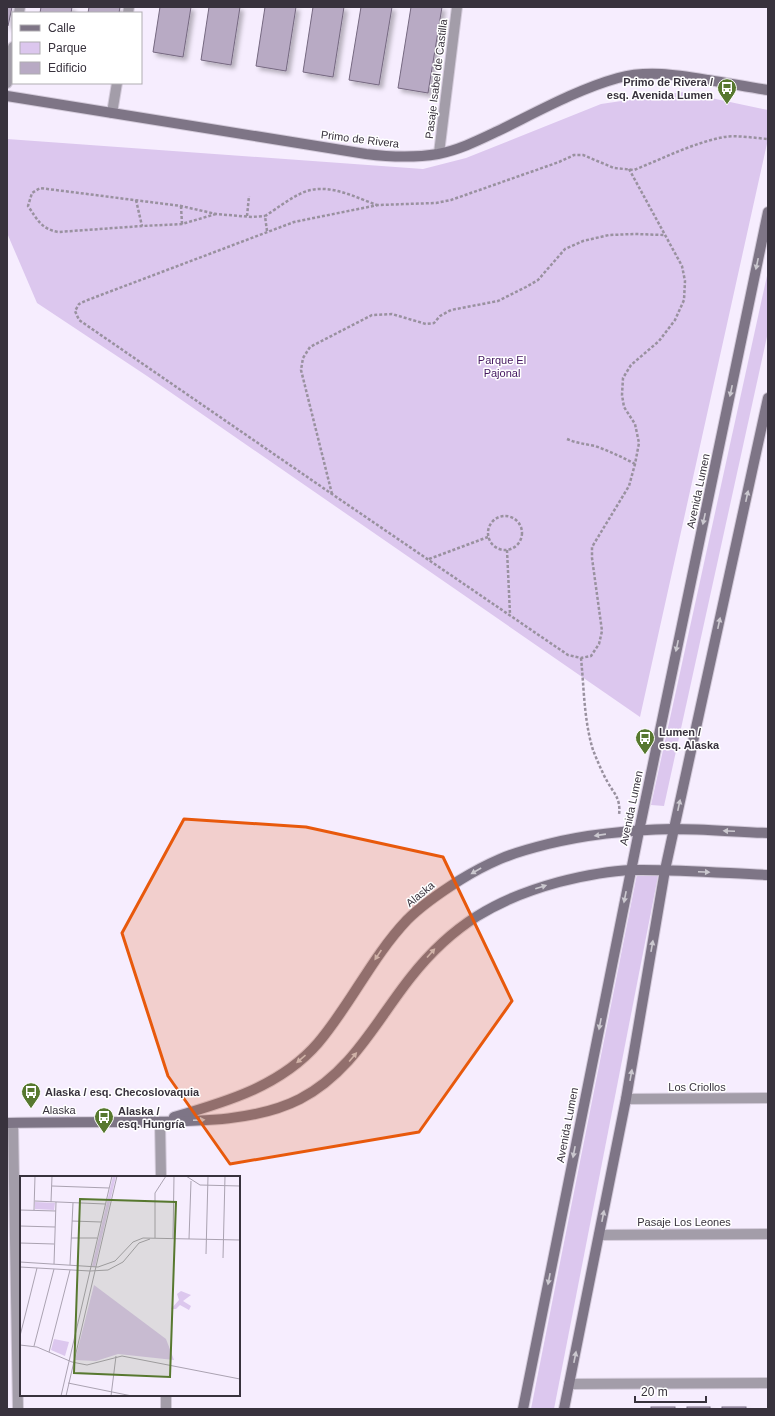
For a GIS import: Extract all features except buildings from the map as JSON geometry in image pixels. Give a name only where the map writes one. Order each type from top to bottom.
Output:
[{"type":"street","name":"Pasaje Isabel de Castilla","points":[[439,153],[457,7]]},
{"type":"street","points":[[7,83],[12,53]]},
{"type":"street","name":"Primo de Rivera","points":[[7,96],[388,157],[439,153],[481,138],[586,90],[618,78],[647,73],[670,74],[768,90]]},
{"type":"street","points":[[112,113],[117,84]]},
{"type":"street","name":"Avenida Lumen","points":[[523,1409],[631,870],[768,212]]},
{"type":"street","points":[[564,1409],[626,1099],[665,870],[768,398]]},
{"type":"street","name":"Alaska","points":[[160,1122],[252,1091],[277,1077],[303,1058],[318,1044],[383,949],[408,919],[452,885],[495,861],[526,850],[570,839],[618,833],[674,829],[768,833]]},
{"type":"street","name":"Alaska","points":[[10,1123],[160,1122],[217,1119],[240,1117],[274,1109],[298,1100],[318,1088],[344,1067],[365,1042],[410,977],[439,944],[488,909],[525,892],[582,876],[609,872],[631,870],[665,870],[768,875]]},
{"type":"street","name":"Los Criollos","points":[[626,1099],[768,1098]]},
{"type":"street","points":[[160,1122],[161,1176]]},
{"type":"street","points":[[10,1123],[18,1409]]},
{"type":"street","name":"Pasaje Los Leones","points":[[599,1235],[768,1234]]},
{"type":"street","points":[[569,1384],[768,1383]]},
{"type":"street","points":[[166,1396],[166,1409]]},
{"type":"path","points":[[629,169],[682,266],[685,281],[684,300],[675,320],[659,341],[631,365],[623,378],[622,395],[624,407],[635,424],[639,443],[629,486],[592,547],[592,558],[602,632],[599,644],[591,656],[582,658],[568,655],[79,320],[75,311],[78,304],[85,301],[294,222],[378,205],[436,203],[451,200],[560,162],[574,155],[583,155],[614,168],[629,169],[634,170],[684,148],[726,137],[768,139]]},
{"type":"path","points":[[216,214],[182,224],[58,232],[49,231],[43,227],[28,206],[32,193],[40,188],[181,206],[216,214],[247,216],[265,216],[311,190],[326,189],[335,191],[378,205]]},
{"type":"path","points":[[247,216],[249,196]]},
{"type":"path","points":[[136,200],[142,226]]},
{"type":"path","points":[[181,206],[182,224]]},
{"type":"path","points":[[265,216],[267,232]]},
{"type":"path","points":[[332,494],[301,370],[303,358],[310,347],[372,315],[392,314],[426,324],[434,323],[440,316],[451,310],[498,301],[538,280],[565,249],[584,241],[609,235],[665,235]]},
{"type":"path","points":[[568,439],[595,446],[635,464]]},
{"type":"path","points":[[504,515],[514,518],[521,527],[522,537],[516,546],[507,550],[502,550],[493,546],[487,532],[488,527],[494,518],[504,515]]},
{"type":"path","points":[[428,560],[488,537]]},
{"type":"path","points":[[507,550],[510,615]]},
{"type":"path","points":[[582,658],[588,726],[593,750],[607,781],[616,794],[619,802],[618,833]]},
{"type":"highlighted area","points":[[184,819],[306,827],[443,857],[512,1001],[419,1132],[230,1164],[168,1076],[122,933]]},
{"type":"green space","name":"Parque El Pajonal","points":[[683,92],[768,110],[768,139],[640,717],[147,376],[37,303],[7,233],[7,139],[423,169],[466,158],[601,104]]},
{"type":"green space","points":[[768,271],[768,332],[664,806],[651,805]]},
{"type":"green space","points":[[638,869],[659,871],[554,1409],[531,1409]]},
{"type":"place","name":"Primo de Rivera / esq. Avenida Lumen","points":[[727,105]]},
{"type":"place","name":"Lumen / esq. Alaska","points":[[645,755]]},
{"type":"place","name":"Alaska / esq. Checoslovaquia","points":[[31,1109]]},
{"type":"place","name":"Alaska / esq. Hungría","points":[[104,1134]]}]
